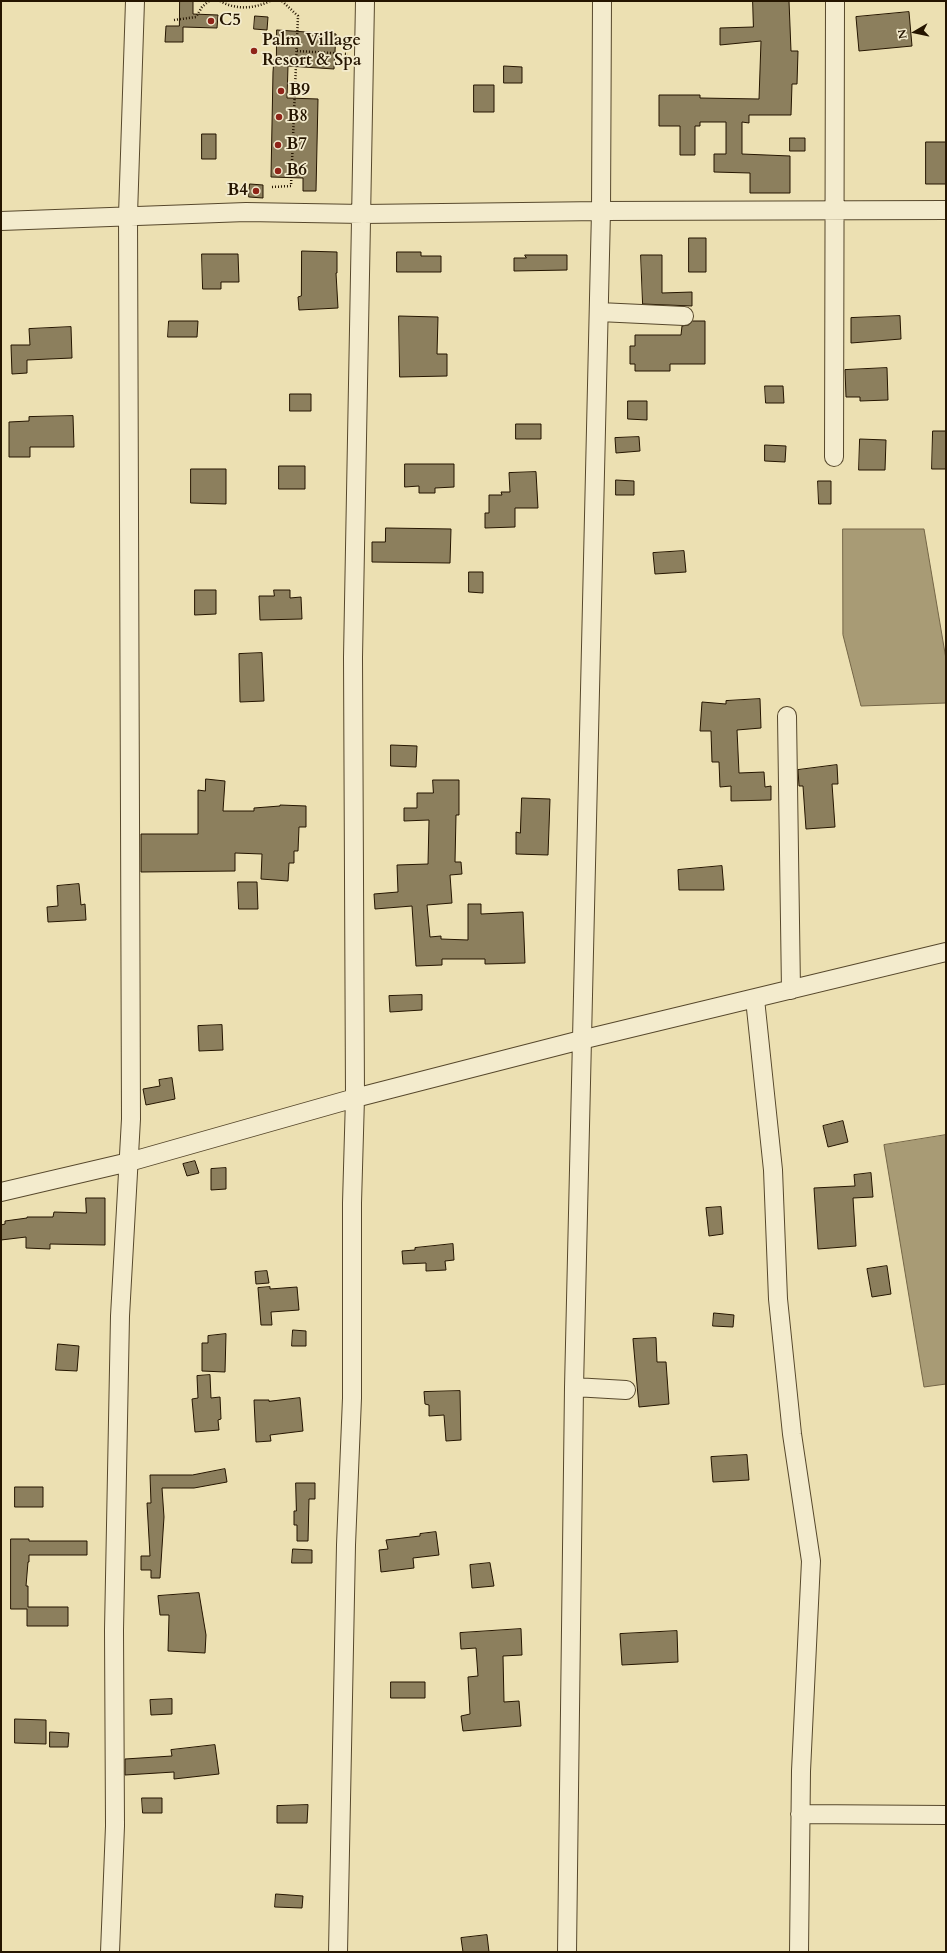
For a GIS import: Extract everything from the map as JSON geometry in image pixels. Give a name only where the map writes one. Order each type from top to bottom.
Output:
[{"type":"street","points":[[110,1952],[115,1826],[114,1630],[120,1316],[131,1119],[128,215],[135,1]]},
{"type":"street","points":[[338,1952],[346,1545],[352,1398],[352,1203],[355,1098],[353,657],[363,214],[363,55],[365,1]]},
{"type":"street","points":[[567,1952],[574,1387],[601,211],[602,1]]},
{"type":"street","points":[[834,457],[835,1]]},
{"type":"street","points":[[1,221],[128,215],[246,212],[363,214],[601,211],[834,212],[946,210]]},
{"type":"street","points":[[598,312],[684,316]]},
{"type":"street","points":[[787,716],[790,990]]},
{"type":"street","points":[[1,1192],[129,1162],[355,1098],[581,1040],[946,952]]},
{"type":"street","points":[[755,999],[773,1170],[778,1299],[792,1434],[811,1561],[807,1617],[800,1814],[799,1952]]},
{"type":"street","points":[[574,1387],[626,1390]]},
{"type":"street","points":[[800,1814],[946,1815]]},
{"type":"path","points":[[174,20],[196,17],[202,7],[209,1]]},
{"type":"path","points":[[221,1],[238,8],[261,6],[270,1]]},
{"type":"path","points":[[272,187],[291,186],[298,16],[282,1]]},
{"type":"path","points":[[297,51],[363,55]]},
{"type":"shaded area","points":[[843,529],[924,529],[946,659],[946,703],[861,706],[843,635]]},
{"type":"shaded area","points":[[946,1135],[946,1384],[924,1387],[884,1145]]},
{"type":"building","points":[[180,1],[193,1],[193,14],[218,15],[217,28],[183,27],[183,42],[165,42],[166,26],[179,26]]},
{"type":"building","points":[[753,1],[789,1],[791,51],[798,51],[797,84],[792,84],[791,115],[749,115],[749,123],[742,122],[742,154],[790,156],[790,193],[750,193],[750,173],[714,172],[714,154],[726,154],[726,122],[700,122],[700,126],[695,126],[695,155],[680,155],[680,126],[659,126],[659,95],[700,95],[700,98],[759,99],[761,41],[720,45],[720,28],[753,27]]},
{"type":"building","points":[[909,12],[912,46],[859,51],[856,17]]},
{"type":"building","points":[[255,16],[268,17],[267,30],[254,29]]},
{"type":"building","points":[[277,30],[336,34],[334,69],[288,66],[287,98],[318,99],[316,191],[303,191],[303,178],[271,177],[273,72],[274,59],[276,59]]},
{"type":"building","points":[[504,66],[522,67],[522,83],[504,83]]},
{"type":"building","points":[[474,85],[494,85],[494,112],[474,112]]},
{"type":"building","points":[[202,134],[216,134],[216,159],[202,159]]},
{"type":"building","points":[[790,138],[805,138],[805,151],[790,151]]},
{"type":"building","points":[[926,142],[946,142],[946,184],[926,184]]},
{"type":"building","name":"B4","points":[[250,184],[263,185],[263,198],[249,197]]},
{"type":"building","points":[[689,238],[706,238],[706,272],[689,272]]},
{"type":"building","points":[[302,251],[337,252],[336,273],[338,308],[299,310],[298,297],[301,296]]},
{"type":"building","points":[[397,252],[421,252],[421,256],[441,256],[441,272],[397,272]]},
{"type":"building","points":[[202,254],[238,254],[239,282],[221,282],[221,289],[203,289]]},
{"type":"building","points":[[525,255],[567,255],[567,270],[514,271],[514,258],[526,258]]},
{"type":"building","points":[[641,255],[662,255],[662,293],[692,292],[692,306],[643,304]]},
{"type":"building","points":[[399,316],[438,317],[437,354],[447,354],[447,376],[400,377]]},
{"type":"building","points":[[900,316],[901,339],[851,343],[851,318]]},
{"type":"building","points":[[169,321],[198,321],[197,337],[168,337]]},
{"type":"building","points":[[693,321],[705,321],[705,364],[670,364],[670,371],[635,371],[635,364],[630,364],[630,346],[635,346],[635,335],[681,335],[682,326],[688,325]]},
{"type":"building","points":[[71,327],[72,358],[27,360],[27,373],[12,374],[11,345],[30,345],[29,329]]},
{"type":"building","points":[[887,368],[888,400],[860,401],[860,397],[846,397],[845,370]]},
{"type":"building","points":[[765,386],[783,386],[784,403],[766,403]]},
{"type":"building","points":[[290,394],[311,394],[311,411],[290,411]]},
{"type":"building","points":[[628,401],[647,401],[647,420],[628,419]]},
{"type":"building","points":[[73,416],[74,447],[30,447],[30,457],[9,457],[9,422],[29,421],[29,417]]},
{"type":"building","points":[[516,424],[541,424],[541,439],[516,439]]},
{"type":"building","points":[[933,431],[946,431],[946,469],[932,469]]},
{"type":"building","points":[[639,437],[640,451],[616,453],[615,438]]},
{"type":"building","points":[[860,439],[886,440],[885,470],[859,470]]},
{"type":"building","points":[[765,445],[786,446],[785,462],[765,461]]},
{"type":"building","points":[[405,464],[454,464],[454,487],[435,488],[435,493],[419,493],[419,486],[405,487]]},
{"type":"building","points":[[279,466],[305,466],[305,489],[279,489]]},
{"type":"building","points":[[191,469],[226,469],[226,504],[191,503]]},
{"type":"building","points":[[536,472],[538,508],[515,508],[515,527],[485,528],[485,513],[489,513],[489,495],[502,495],[501,492],[510,492],[509,473]]},
{"type":"building","points":[[616,480],[634,481],[634,495],[616,495]]},
{"type":"building","points":[[818,481],[831,481],[831,504],[819,504]]},
{"type":"building","points":[[386,528],[451,529],[450,563],[372,562],[372,542],[385,542]]},
{"type":"building","points":[[684,551],[686,572],[655,574],[653,553]]},
{"type":"building","points":[[469,572],[483,572],[483,593],[469,592]]},
{"type":"building","points":[[195,590],[216,590],[216,614],[195,615]]},
{"type":"building","points":[[274,590],[290,590],[290,598],[301,597],[302,619],[260,620],[259,596],[274,596]]},
{"type":"building","points":[[262,653],[264,701],[240,702],[239,654]]},
{"type":"building","points":[[760,699],[761,728],[737,730],[739,773],[764,772],[765,787],[771,786],[771,800],[731,801],[731,786],[720,787],[719,762],[712,762],[711,731],[700,731],[702,702],[726,704],[726,701]]},
{"type":"building","points":[[391,745],[417,746],[416,767],[391,766]]},
{"type":"building","points":[[837,765],[838,784],[832,784],[835,827],[806,829],[803,786],[799,786],[798,770]]},
{"type":"building","points":[[206,779],[225,781],[223,811],[254,811],[254,808],[280,805],[306,806],[306,827],[299,827],[298,851],[294,851],[294,863],[289,863],[288,881],[261,879],[262,854],[235,853],[235,871],[141,872],[141,834],[198,834],[198,790],[205,791]]},
{"type":"building","points":[[433,780],[459,780],[459,815],[456,815],[455,862],[461,862],[462,874],[450,875],[452,903],[427,905],[430,937],[441,936],[441,939],[468,940],[468,904],[481,904],[481,914],[523,912],[525,963],[485,964],[485,959],[442,959],[442,965],[416,966],[412,906],[375,909],[374,894],[398,892],[397,865],[428,864],[429,820],[404,821],[404,808],[417,808],[417,793],[433,793]]},
{"type":"building","points":[[522,798],[550,799],[548,855],[516,854],[516,832],[520,833]]},
{"type":"building","points":[[722,866],[724,890],[679,890],[678,870]]},
{"type":"building","points":[[238,882],[257,882],[258,909],[239,909]]},
{"type":"building","points":[[79,884],[81,905],[85,904],[86,920],[48,922],[47,907],[58,906],[57,886]]},
{"type":"building","points":[[422,995],[422,1010],[390,1012],[389,996]]},
{"type":"building","points":[[222,1025],[223,1050],[199,1051],[198,1026]]},
{"type":"building","points":[[172,1078],[175,1099],[146,1105],[143,1089],[160,1086],[159,1080]]},
{"type":"building","points":[[843,1121],[848,1142],[828,1147],[823,1126]]},
{"type":"building","points":[[195,1161],[199,1173],[187,1176],[183,1164]]},
{"type":"building","points":[[226,1168],[226,1189],[211,1190],[211,1169]]},
{"type":"building","points":[[871,1173],[873,1197],[853,1198],[856,1246],[818,1249],[814,1188],[855,1186],[854,1175]]},
{"type":"building","points":[[86,1198],[105,1198],[105,1245],[50,1244],[50,1249],[26,1248],[26,1237],[1,1240],[1,1225],[5,1224],[5,1221],[27,1217],[53,1217],[54,1212],[86,1213]]},
{"type":"building","points":[[721,1207],[723,1234],[709,1236],[706,1208]]},
{"type":"building","points":[[453,1244],[454,1260],[445,1261],[446,1270],[426,1271],[426,1263],[403,1264],[402,1251],[415,1250],[415,1248]]},
{"type":"building","points":[[887,1266],[891,1294],[872,1297],[867,1269]]},
{"type":"building","points":[[267,1271],[269,1283],[256,1284],[255,1272]]},
{"type":"building","points":[[270,1287],[270,1289],[297,1287],[299,1310],[271,1312],[272,1325],[261,1325],[258,1288]]},
{"type":"building","points":[[714,1313],[734,1315],[733,1327],[713,1326]]},
{"type":"building","points":[[293,1330],[306,1331],[306,1346],[292,1346]]},
{"type":"building","points":[[226,1334],[225,1372],[202,1371],[202,1343],[208,1343],[208,1336]]},
{"type":"building","points":[[656,1338],[657,1362],[666,1362],[669,1404],[639,1407],[633,1339]]},
{"type":"building","points":[[58,1344],[79,1346],[77,1371],[56,1370]]},
{"type":"building","points":[[210,1375],[211,1398],[220,1397],[221,1419],[218,1420],[219,1430],[195,1432],[192,1399],[198,1398],[197,1376]]},
{"type":"building","points":[[460,1391],[461,1440],[446,1441],[444,1415],[429,1416],[429,1405],[425,1404],[424,1392]]},
{"type":"building","points":[[300,1398],[303,1431],[270,1435],[271,1441],[256,1442],[254,1400],[269,1401]]},
{"type":"building","points":[[747,1455],[749,1480],[713,1482],[711,1457]]},
{"type":"building","points":[[225,1469],[227,1482],[194,1488],[162,1488],[164,1517],[160,1578],[151,1578],[151,1570],[141,1570],[141,1556],[150,1556],[147,1503],[151,1503],[150,1475],[192,1475]]},
{"type":"building","points":[[296,1483],[315,1483],[315,1499],[309,1499],[308,1541],[297,1541],[297,1525],[294,1525],[294,1511],[296,1511]]},
{"type":"building","points":[[15,1487],[43,1487],[43,1507],[15,1507]]},
{"type":"building","points":[[436,1532],[439,1555],[413,1558],[414,1568],[381,1572],[379,1550],[388,1549],[386,1540],[420,1536],[420,1534]]},
{"type":"building","points":[[11,1539],[29,1539],[29,1541],[87,1541],[87,1555],[29,1555],[26,1586],[28,1586],[28,1607],[68,1607],[68,1626],[27,1626],[27,1609],[11,1609]]},
{"type":"building","points":[[293,1549],[312,1550],[312,1563],[292,1563]]},
{"type":"building","points":[[490,1563],[494,1586],[472,1588],[470,1565]]},
{"type":"building","points":[[199,1593],[206,1635],[205,1653],[168,1651],[169,1615],[160,1615],[158,1596]]},
{"type":"building","points":[[521,1629],[522,1655],[503,1656],[504,1702],[519,1701],[521,1726],[463,1731],[461,1716],[470,1714],[468,1677],[478,1676],[476,1648],[461,1649],[460,1633]]},
{"type":"building","points":[[677,1631],[678,1662],[622,1665],[620,1634]]},
{"type":"building","points":[[391,1682],[425,1682],[425,1698],[391,1698]]},
{"type":"building","points":[[172,1699],[172,1714],[151,1715],[150,1700]]},
{"type":"building","points":[[15,1719],[46,1720],[46,1744],[15,1743]]},
{"type":"building","points":[[50,1732],[69,1733],[68,1747],[50,1747]]},
{"type":"building","points":[[215,1745],[219,1774],[174,1779],[174,1772],[125,1775],[125,1759],[172,1756],[171,1750]]},
{"type":"building","points":[[142,1798],[162,1798],[162,1813],[143,1813]]},
{"type":"building","points":[[308,1805],[307,1823],[277,1823],[277,1806]]},
{"type":"building","points":[[276,1894],[303,1896],[302,1908],[275,1907]]},
{"type":"building","points":[[487,1935],[489,1952],[463,1952],[461,1938]]},
{"type":"place","name":"C5","points":[[211,21]]},
{"type":"place","name":"Palm Village Resort & Spa","points":[[254,51]]},
{"type":"place","name":"B9","points":[[281,91]]},
{"type":"place","name":"B8","points":[[279,117]]},
{"type":"place","name":"B7","points":[[278,145]]},
{"type":"place","name":"B6","points":[[278,171]]},
{"type":"place","name":"B4","points":[[256,191]]}]
